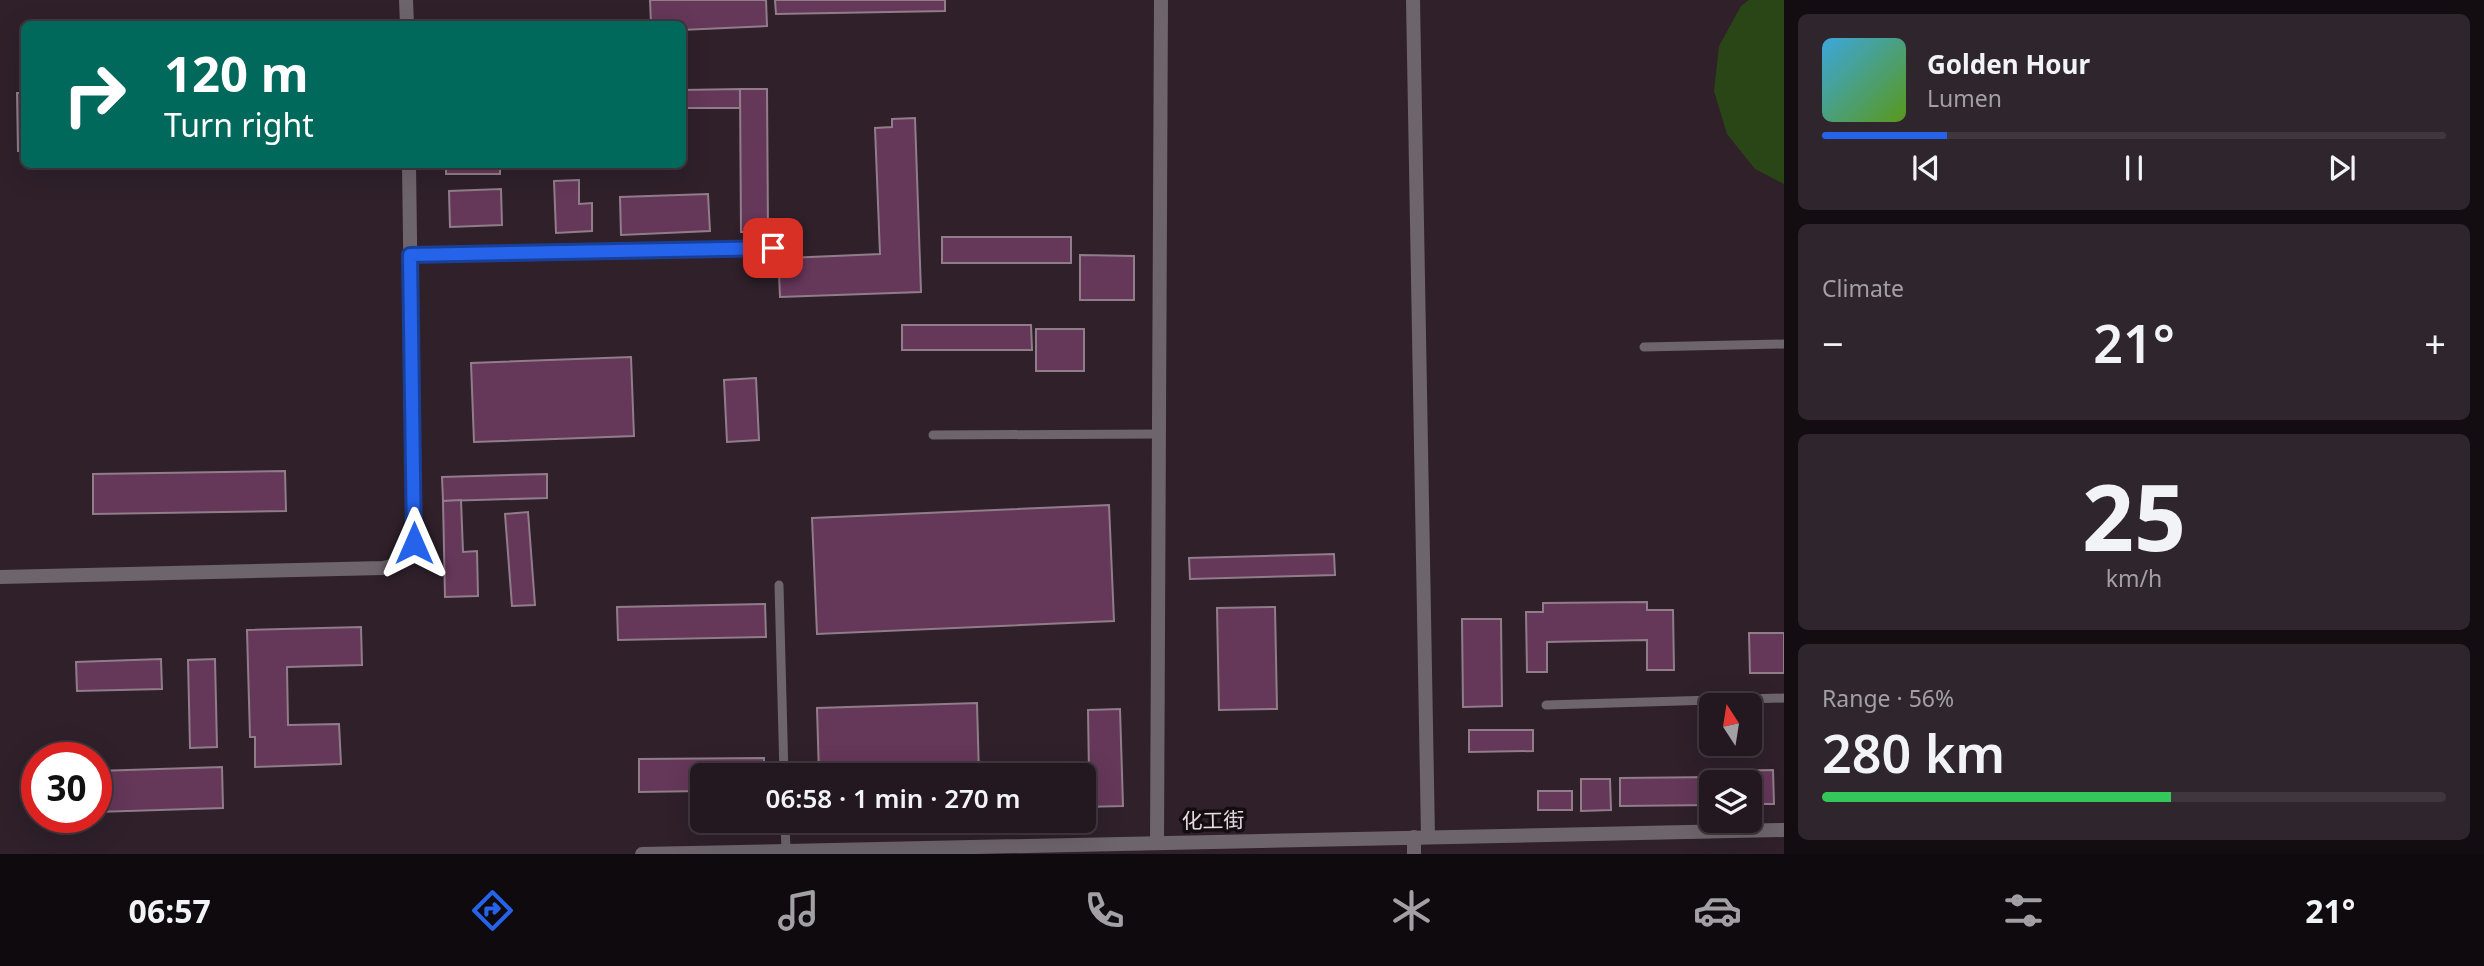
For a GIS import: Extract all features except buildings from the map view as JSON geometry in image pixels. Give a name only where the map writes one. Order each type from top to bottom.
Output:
[{"type":"street","points":[[406,0],[407,21]]},
{"type":"street","points":[[1157,843],[1161,0]]},
{"type":"street","points":[[1413,0],[1421,837],[1414,854]]},
{"type":"street","points":[[0,577],[383,568],[402,561],[410,553],[414,543],[409,168]]},
{"type":"street","name":"化工街","points":[[642,854],[1070,849],[1157,843],[1784,830]]},
{"type":"lane","points":[[410,255],[773,248]]},
{"type":"lane","points":[[1644,347],[1784,344]]},
{"type":"lane","points":[[933,435],[1159,434]]},
{"type":"lane","points":[[779,585],[784,763]]},
{"type":"lane","points":[[1546,705],[1784,698]]},
{"type":"lane","points":[[785,833],[786,851]]},
{"type":"shaded area","points":[[1749,0],[1784,0],[1784,184],[1755,169],[1727,134],[1714,91],[1719,46],[1741,6]]},
{"type":"route","points":[[414,543],[410,255],[773,248]]}]
